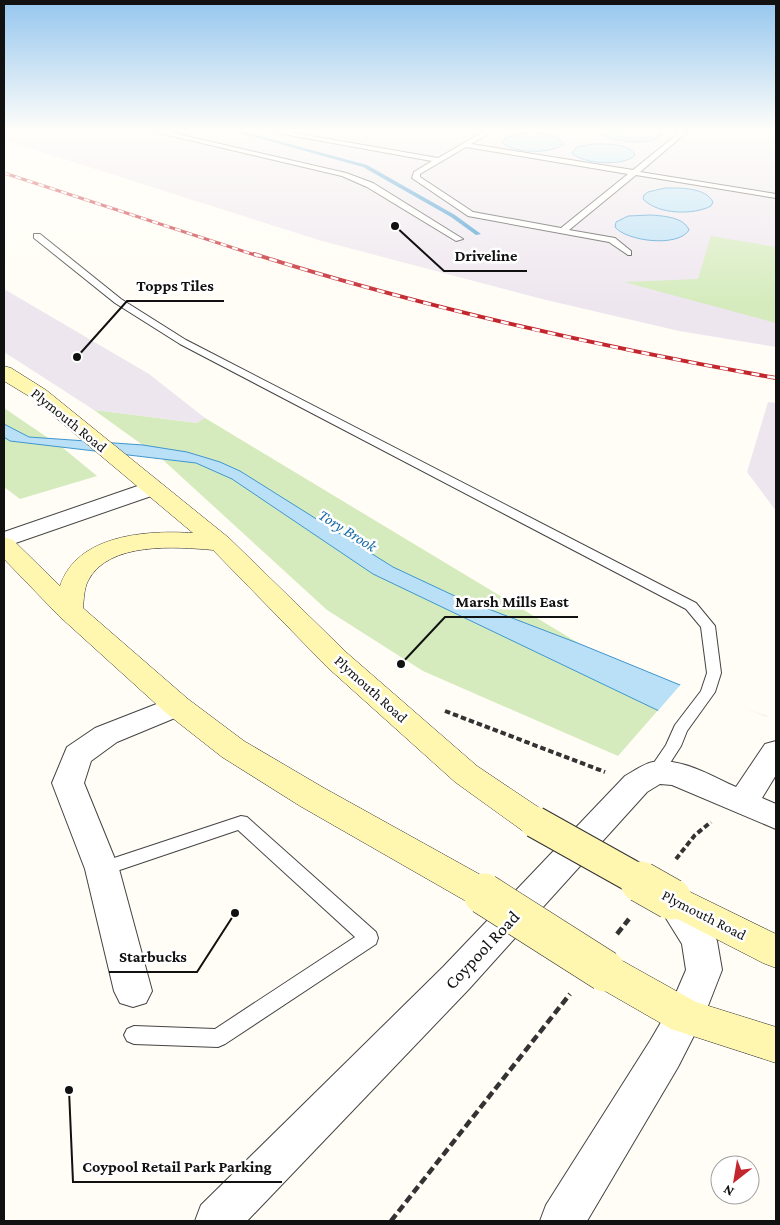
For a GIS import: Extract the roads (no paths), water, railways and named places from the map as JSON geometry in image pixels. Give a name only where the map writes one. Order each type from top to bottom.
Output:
[{"type":"main road","name":"Plymouth Road","points":[[4,372],[38,394],[220,543],[344,666],[466,774],[535,822],[671,881],[776,952]]},
{"type":"main road","points":[[69,610],[76,578],[93,561],[122,544],[163,538],[220,543]]},
{"type":"main road","points":[[4,545],[69,610],[178,706],[234,750],[304,793],[484,894],[610,954],[685,1016],[776,1045]]},
{"type":"street","points":[[4,540],[152,488]]},
{"type":"street","points":[[133,991],[102,869],[68,783],[78,756],[106,735],[178,706]]},
{"type":"street","points":[[742,802],[770,762]]},
{"type":"street","points":[[645,779],[676,774],[776,817]]},
{"type":"street","name":"Coypool Road","points":[[218,1221],[456,978],[645,779]]},
{"type":"street","points":[[562,1221],[641,1094],[685,1016],[704,970],[699,941],[671,881]]},
{"type":"lane","points":[[378,189],[459,239]]},
{"type":"lane","points":[[433,189],[471,214],[612,240],[628,253]]},
{"type":"lane","points":[[563,231],[614,189]]},
{"type":"lane","points":[[732,189],[776,196]]},
{"type":"lane","points":[[37,236],[118,300],[183,342],[691,606],[708,626],[714,673],[708,692],[680,729],[674,746],[645,779]]},
{"type":"lane","points":[[102,869],[241,822],[369,938],[218,1038],[134,1035]]},
{"type":"water","points":[[660,189],[692,189],[704,193],[713,202],[711,206],[695,211],[667,211],[643,199],[644,195]]},
{"type":"water","points":[[651,215],[678,220],[683,222],[689,230],[683,236],[664,241],[640,239],[621,232],[615,227],[616,222],[628,216]]},
{"type":"water","points":[[4,424],[29,437],[143,445],[187,452],[220,462],[240,471],[393,567],[457,597],[680,685],[767,717],[776,767],[373,574],[232,479],[196,463],[10,441],[4,437]]},
{"type":"waterway","points":[[406,189],[453,216],[478,234]]},
{"type":"railway","points":[[53,189],[258,256]]},
{"type":"railway","points":[[254,254],[383,292],[513,325],[644,353],[776,378]]},
{"type":"place","name":"Driveline","points":[[395,226]]},
{"type":"place","name":"Topps Tiles","points":[[77,357]]},
{"type":"place","name":"Marsh Mills East","points":[[401,664]]},
{"type":"place","name":"Starbucks","points":[[235,913]]},
{"type":"place","name":"Coypool Retail Park Parking","points":[[69,1090]]},
{"type":"water label","name":"Tory Brook","points":[[348,530]]}]
